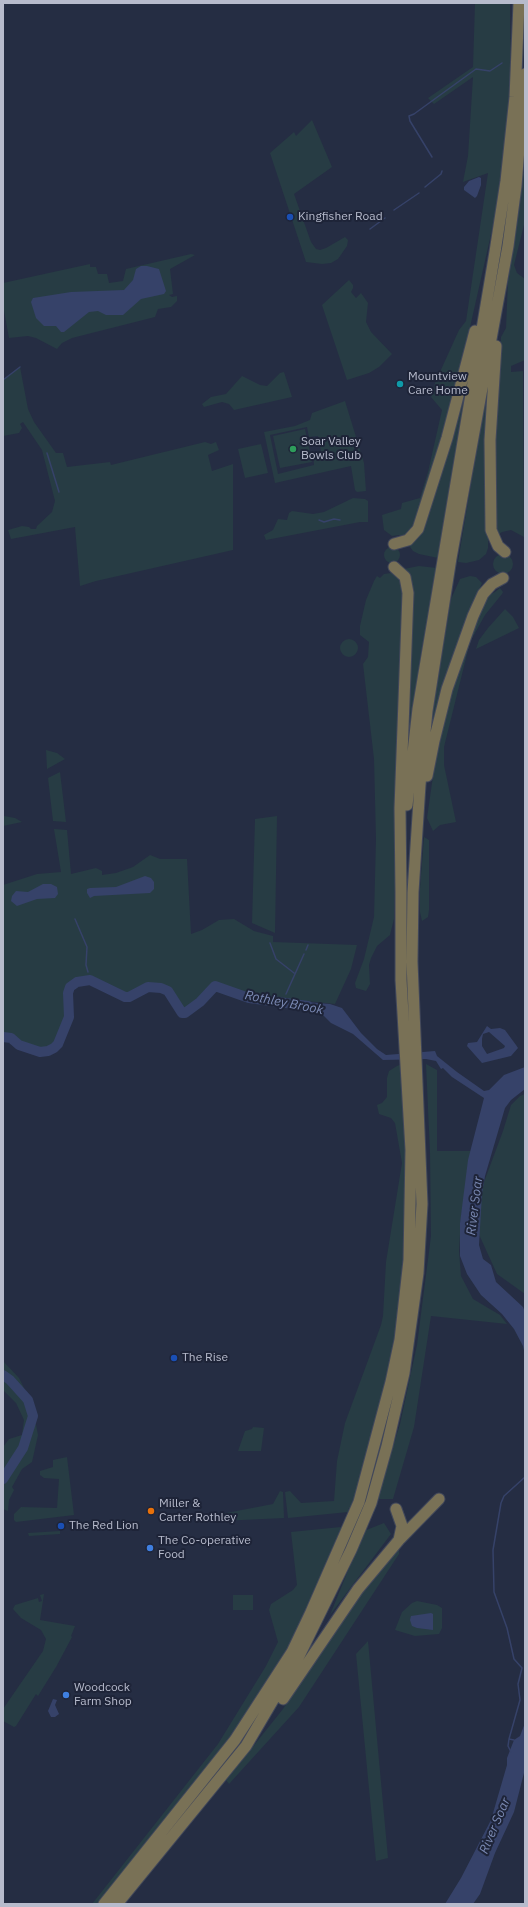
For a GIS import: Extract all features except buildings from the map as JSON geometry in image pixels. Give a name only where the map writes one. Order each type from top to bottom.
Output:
[{"type":"highway","points":[[514,152],[519,3]]},
{"type":"highway","points":[[505,552],[498,546],[490,530],[489,479],[495,358],[508,246],[514,152],[525,74]]},
{"type":"highway","points":[[394,544],[408,540],[418,529],[446,438],[495,252],[511,184]]},
{"type":"highway","points":[[406,962],[412,918],[416,845],[427,711],[451,558],[508,246]]},
{"type":"highway","points":[[401,858],[418,709],[495,252]]},
{"type":"highway","points":[[246,1746],[299,1656],[352,1550],[375,1490],[404,1373],[418,1272],[422,1204],[412,1072],[406,962],[401,918],[400,808],[408,593],[405,577],[394,567]]},
{"type":"highway","points":[[416,845],[434,741],[446,689],[478,603],[488,588],[503,578]]},
{"type":"highway","points":[[104,1904],[235,1740],[271,1686],[292,1652],[340,1549],[364,1487],[391,1382],[400,1340],[409,1260],[412,1072]]},
{"type":"highway","points":[[117,1904],[278,1707],[358,1590],[399,1540],[439,1499]]},
{"type":"highway","points":[[396,1509],[402,1526],[399,1540]]},
{"type":"shaded area","points":[[475,3],[510,3],[511,97],[503,181],[459,376],[443,437],[414,525],[403,537],[400,535],[392,536],[384,530],[382,515],[401,509],[402,503],[420,498],[428,472],[442,410],[431,397],[435,383],[459,330],[466,321],[488,173],[463,182],[468,156],[473,77],[434,104],[428,98],[473,67]]},
{"type":"shaded area","points":[[312,120],[332,167],[294,194],[311,242],[316,249],[320,250],[326,248],[345,237],[348,240],[347,246],[338,259],[331,263],[322,264],[306,262],[270,153],[294,132],[296,136]]},
{"type":"shaded area","points":[[521,173],[525,173],[525,221],[514,265],[517,273],[525,279],[525,360],[511,366],[511,372],[523,371],[524,537],[511,530],[499,534],[497,531],[493,482],[501,337],[506,328],[508,280]]},
{"type":"shaded area","points":[[191,254],[195,255],[170,269],[173,294],[169,295],[172,297],[177,296],[177,301],[171,307],[158,309],[155,317],[72,338],[62,343],[57,349],[36,338],[28,336],[9,338],[3,305],[3,283],[90,264],[90,267],[96,267],[98,274],[107,274],[109,283],[123,281],[126,269]]},
{"type":"shaded area","points":[[349,280],[353,285],[351,292],[356,298],[361,293],[368,303],[366,322],[371,332],[392,354],[379,367],[369,373],[347,380],[322,305]]},
{"type":"shaded area","points":[[20,367],[28,409],[34,422],[56,453],[63,453],[67,467],[110,462],[111,465],[205,442],[211,444],[216,442],[219,450],[208,455],[212,471],[233,464],[233,550],[96,581],[80,586],[75,527],[11,539],[8,530],[22,526],[36,529],[37,526],[52,512],[55,501],[42,450],[23,422],[20,424],[22,428],[19,433],[3,436],[3,380]]},
{"type":"shaded area","points":[[469,370],[471,371],[438,558],[419,554],[413,551],[408,544]]},
{"type":"shaded area","points":[[284,372],[292,397],[234,410],[229,404],[222,402],[204,407],[202,404],[211,397],[226,394],[242,376],[260,385],[267,386],[280,373]]},
{"type":"shaded area","points":[[492,379],[488,548],[486,554],[479,560],[466,563],[458,562],[488,380]]},
{"type":"shaded area","points":[[345,401],[364,463],[366,491],[357,492],[355,490],[351,466],[275,483],[264,432],[295,426],[310,420],[312,413]],"holes":[[[307,427],[309,437],[318,436],[321,451],[313,453],[314,465],[278,474],[270,435]]]},
{"type":"shaded area","name":"Soar Valley Bowls Club","points":[[305,429],[312,462],[280,468],[273,436]]},
{"type":"shaded area","points":[[261,444],[268,473],[245,478],[238,449]]},
{"type":"shaded area","points":[[353,498],[365,499],[368,501],[368,522],[360,522],[266,540],[264,535],[273,530],[278,519],[287,520],[289,513],[292,511],[313,514],[324,512]]},
{"type":"shaded area","points":[[392,547],[398,549],[400,555],[398,561],[392,563],[386,561],[384,555],[386,549]]},
{"type":"shaded area","points":[[503,554],[510,557],[513,564],[510,571],[503,574],[496,571],[493,564],[496,557]]},
{"type":"shaded area","points":[[419,566],[437,568],[420,659],[409,757],[405,757],[404,569]]},
{"type":"shaded area","points":[[391,573],[396,575],[400,581],[403,598],[394,919],[390,935],[377,946],[371,958],[369,965],[370,984],[366,991],[356,988],[355,983],[364,959],[374,917],[376,839],[374,759],[363,664],[368,657],[369,642],[360,635],[360,626],[366,600],[374,581],[377,576],[380,578],[384,574]]},
{"type":"shaded area","points":[[470,576],[476,577],[482,583],[463,628],[444,684],[427,759],[433,703],[434,704],[451,599],[460,579]]},
{"type":"shaded area","points":[[500,588],[503,592],[502,594],[485,615],[470,642],[444,747],[444,765],[456,822],[440,825],[433,831],[427,818],[435,762],[456,676],[484,603],[489,595]]},
{"type":"shaded area","points":[[505,609],[513,617],[519,628],[476,649],[479,640]]},
{"type":"shaded area","points":[[345,639],[353,639],[358,644],[356,655],[353,657],[345,657],[340,652],[340,644]]},
{"type":"shaded area","points":[[46,750],[57,753],[65,759],[47,769]]},
{"type":"shaded area","points":[[60,772],[66,822],[53,821],[48,778]]},
{"type":"shaded area","points":[[4,816],[15,818],[22,822],[3,826]]},
{"type":"shaded area","points":[[277,816],[275,933],[252,923],[255,819]]},
{"type":"shaded area","points":[[54,829],[67,830],[71,874],[96,868],[102,871],[102,875],[116,873],[133,867],[150,855],[160,859],[187,859],[191,934],[202,930],[219,920],[234,919],[254,931],[273,936],[273,942],[357,945],[351,969],[335,1004],[296,1000],[293,1002],[253,996],[212,985],[201,999],[182,1013],[170,995],[163,988],[154,986],[129,997],[122,996],[93,981],[81,981],[72,985],[69,992],[69,1017],[58,1044],[48,1051],[39,1051],[17,1043],[11,1038],[3,1037],[3,885],[37,874],[61,872]]},
{"type":"shaded area","points":[[424,837],[429,840],[429,910],[428,917],[422,921],[420,912],[420,888]]},
{"type":"shaded area","points":[[402,1064],[407,1120],[407,1246],[392,1362],[352,1508],[349,1508],[348,1512],[288,1518],[285,1492],[290,1491],[301,1503],[334,1501],[337,1461],[345,1423],[381,1325],[383,1316],[386,1262],[402,1163],[395,1123],[391,1118],[379,1114],[377,1105],[382,1103],[387,1097],[387,1078],[389,1071]]},
{"type":"shaded area","points":[[426,1064],[437,1070],[437,1151],[471,1151],[461,1218],[459,1251],[461,1276],[473,1299],[500,1315],[507,1324],[431,1316],[414,1427],[393,1499],[377,1499],[400,1424],[417,1345],[431,1236],[430,1153]]},
{"type":"shaded area","points":[[525,1094],[525,1294],[497,1274],[471,1217],[503,1131],[511,1105],[520,1096]]},
{"type":"shaded area","points":[[3,1361],[19,1378],[32,1404],[38,1435],[32,1462],[22,1469],[12,1487],[14,1490],[9,1500],[8,1511],[3,1509],[3,1447],[9,1439],[22,1435],[24,1420],[16,1403],[3,1390]]},
{"type":"shaded area","points":[[253,1427],[264,1428],[261,1451],[238,1451],[245,1431],[252,1429]]},
{"type":"shaded area","points":[[67,1457],[74,1515],[16,1522],[14,1520],[14,1514],[21,1507],[57,1508],[59,1479],[44,1478],[40,1475],[40,1471],[53,1467],[53,1460]]},
{"type":"shaded area","points":[[280,1491],[283,1492],[284,1518],[221,1521],[221,1514],[273,1504]]},
{"type":"shaded area","points":[[384,1523],[391,1534],[330,1615],[364,1531]]},
{"type":"shaded area","points":[[341,1527],[344,1530],[288,1649],[231,1738],[98,1904],[92,1904],[218,1744],[266,1666],[278,1642],[269,1610],[271,1604],[293,1590],[297,1585],[291,1532]]},
{"type":"shaded area","points":[[60,1531],[60,1534],[29,1536],[28,1533]]},
{"type":"shaded area","points":[[399,1545],[399,1554],[299,1707],[229,1784],[226,1780],[283,1709],[343,1616]]},
{"type":"shaded area","points":[[44,1594],[40,1620],[75,1626],[71,1636],[72,1637],[56,1667],[38,1696],[36,1694],[14,1727],[3,1721],[3,1709],[43,1651],[46,1639],[41,1630],[21,1618],[13,1609],[15,1605],[38,1598],[39,1602],[42,1601],[40,1595]]},
{"type":"shaded area","points":[[233,1595],[253,1595],[253,1610],[233,1610]]},
{"type":"shaded area","points":[[417,1601],[437,1605],[442,1608],[442,1628],[439,1634],[415,1636],[395,1630],[402,1612],[412,1603]]},
{"type":"shaded area","points":[[368,1641],[388,1858],[376,1861],[356,1654]]},
{"type":"water","points":[[479,177],[481,178],[481,185],[475,198],[464,190],[464,187],[469,181]]},
{"type":"water","points":[[141,266],[159,269],[166,291],[164,294],[141,299],[123,315],[106,315],[98,311],[89,312],[64,332],[61,332],[56,326],[44,326],[36,318],[31,302],[33,298],[71,292],[124,290],[133,280],[136,269]]},
{"type":"water","points":[[145,876],[151,878],[154,882],[154,889],[150,893],[94,896],[90,898],[87,893],[87,889],[90,888],[116,887]]},
{"type":"water","points":[[43,884],[51,884],[57,887],[58,894],[55,898],[37,899],[17,906],[11,901],[12,896],[16,891],[28,892]]},
{"type":"water","name":"River Soar","points":[[295,1001],[330,1004],[342,1008],[361,1033],[377,1049],[386,1055],[435,1051],[437,1056],[484,1091],[489,1090],[504,1075],[525,1067],[525,1089],[511,1100],[505,1108],[485,1176],[482,1194],[479,1245],[483,1259],[491,1265],[496,1282],[523,1307],[525,1312],[525,1355],[523,1346],[514,1329],[502,1314],[481,1295],[467,1274],[460,1256],[460,1223],[468,1160],[484,1098],[452,1077],[443,1068],[441,1069],[436,1061],[426,1059],[383,1060],[353,1034],[331,1023],[321,1013],[311,1008],[295,1006]]},
{"type":"water","points":[[487,1026],[491,1029],[500,1028],[505,1030],[518,1048],[511,1056],[482,1063],[467,1046],[468,1043],[477,1042]],"holes":[[[489,1032],[505,1046],[504,1048],[487,1054],[482,1046],[483,1034]]]},
{"type":"water","points":[[433,1614],[433,1630],[412,1626],[410,1620],[411,1616]]},
{"type":"water","points":[[53,1699],[57,1700],[55,1705],[59,1714],[55,1717],[51,1717],[48,1711]]},
{"type":"water","name":"River Soar","points":[[525,1723],[525,1769],[514,1812],[495,1853],[480,1894],[473,1904],[445,1904],[461,1878],[491,1820],[507,1765],[507,1758],[514,1740],[520,1736]]},
{"type":"waterway","points":[[432,157],[410,121],[409,116],[414,114],[476,69],[490,71],[502,63]]},
{"type":"waterway","points":[[425,187],[441,174],[442,171]]},
{"type":"waterway","points":[[394,210],[419,193]]},
{"type":"waterway","points":[[370,229],[385,218]]},
{"type":"waterway","points":[[3,380],[20,367]]},
{"type":"waterway","points":[[47,453],[59,492]]},
{"type":"waterway","points":[[319,520],[324,522],[334,519],[340,520]]},
{"type":"waterway","points":[[75,919],[87,947],[86,965],[88,972]]},
{"type":"waterway","points":[[270,943],[276,959],[294,973]]},
{"type":"waterway","points":[[306,950],[308,945]]},
{"type":"waterway","points":[[286,994],[304,954]]},
{"type":"waterway","name":"Rothley Brook","points":[[90,976],[93,981]]},
{"type":"waterway","name":"Rothley Brook","points":[[3,1037],[11,1038],[19,1045],[40,1052],[48,1051],[54,1048],[58,1044],[69,1017],[68,993],[70,987],[77,982],[90,980],[125,997],[129,997],[148,987],[161,988],[168,991],[182,1013],[185,1013],[200,1002],[215,986],[249,998],[308,1006]]},
{"type":"waterway","name":"Rothley Brook","points":[[3,1375],[10,1380],[28,1400],[33,1416],[23,1448],[3,1479]]},
{"type":"waterway","points":[[511,1752],[508,1746],[520,1700],[518,1684],[522,1668],[514,1659],[507,1628],[494,1592],[493,1550],[501,1503],[504,1496],[525,1477]]},
{"type":"waterway","points":[[509,1739],[514,1740]]},
{"type":"place","name":"Kingfisher Road","points":[[290,217]]},
{"type":"place","name":"Mountview Care Home","points":[[400,384]]},
{"type":"place","name":"Soar Valley Bowls Club","points":[[293,449]]},
{"type":"place","name":"The Rise","points":[[174,1358]]},
{"type":"place","name":"Miller & Carter Rothley","points":[[151,1511]]},
{"type":"place","name":"The Red Lion","points":[[61,1526]]},
{"type":"place","name":"The Co-operative Food","points":[[150,1548]]},
{"type":"place","name":"Woodcock Farm Shop","points":[[66,1695]]}]
